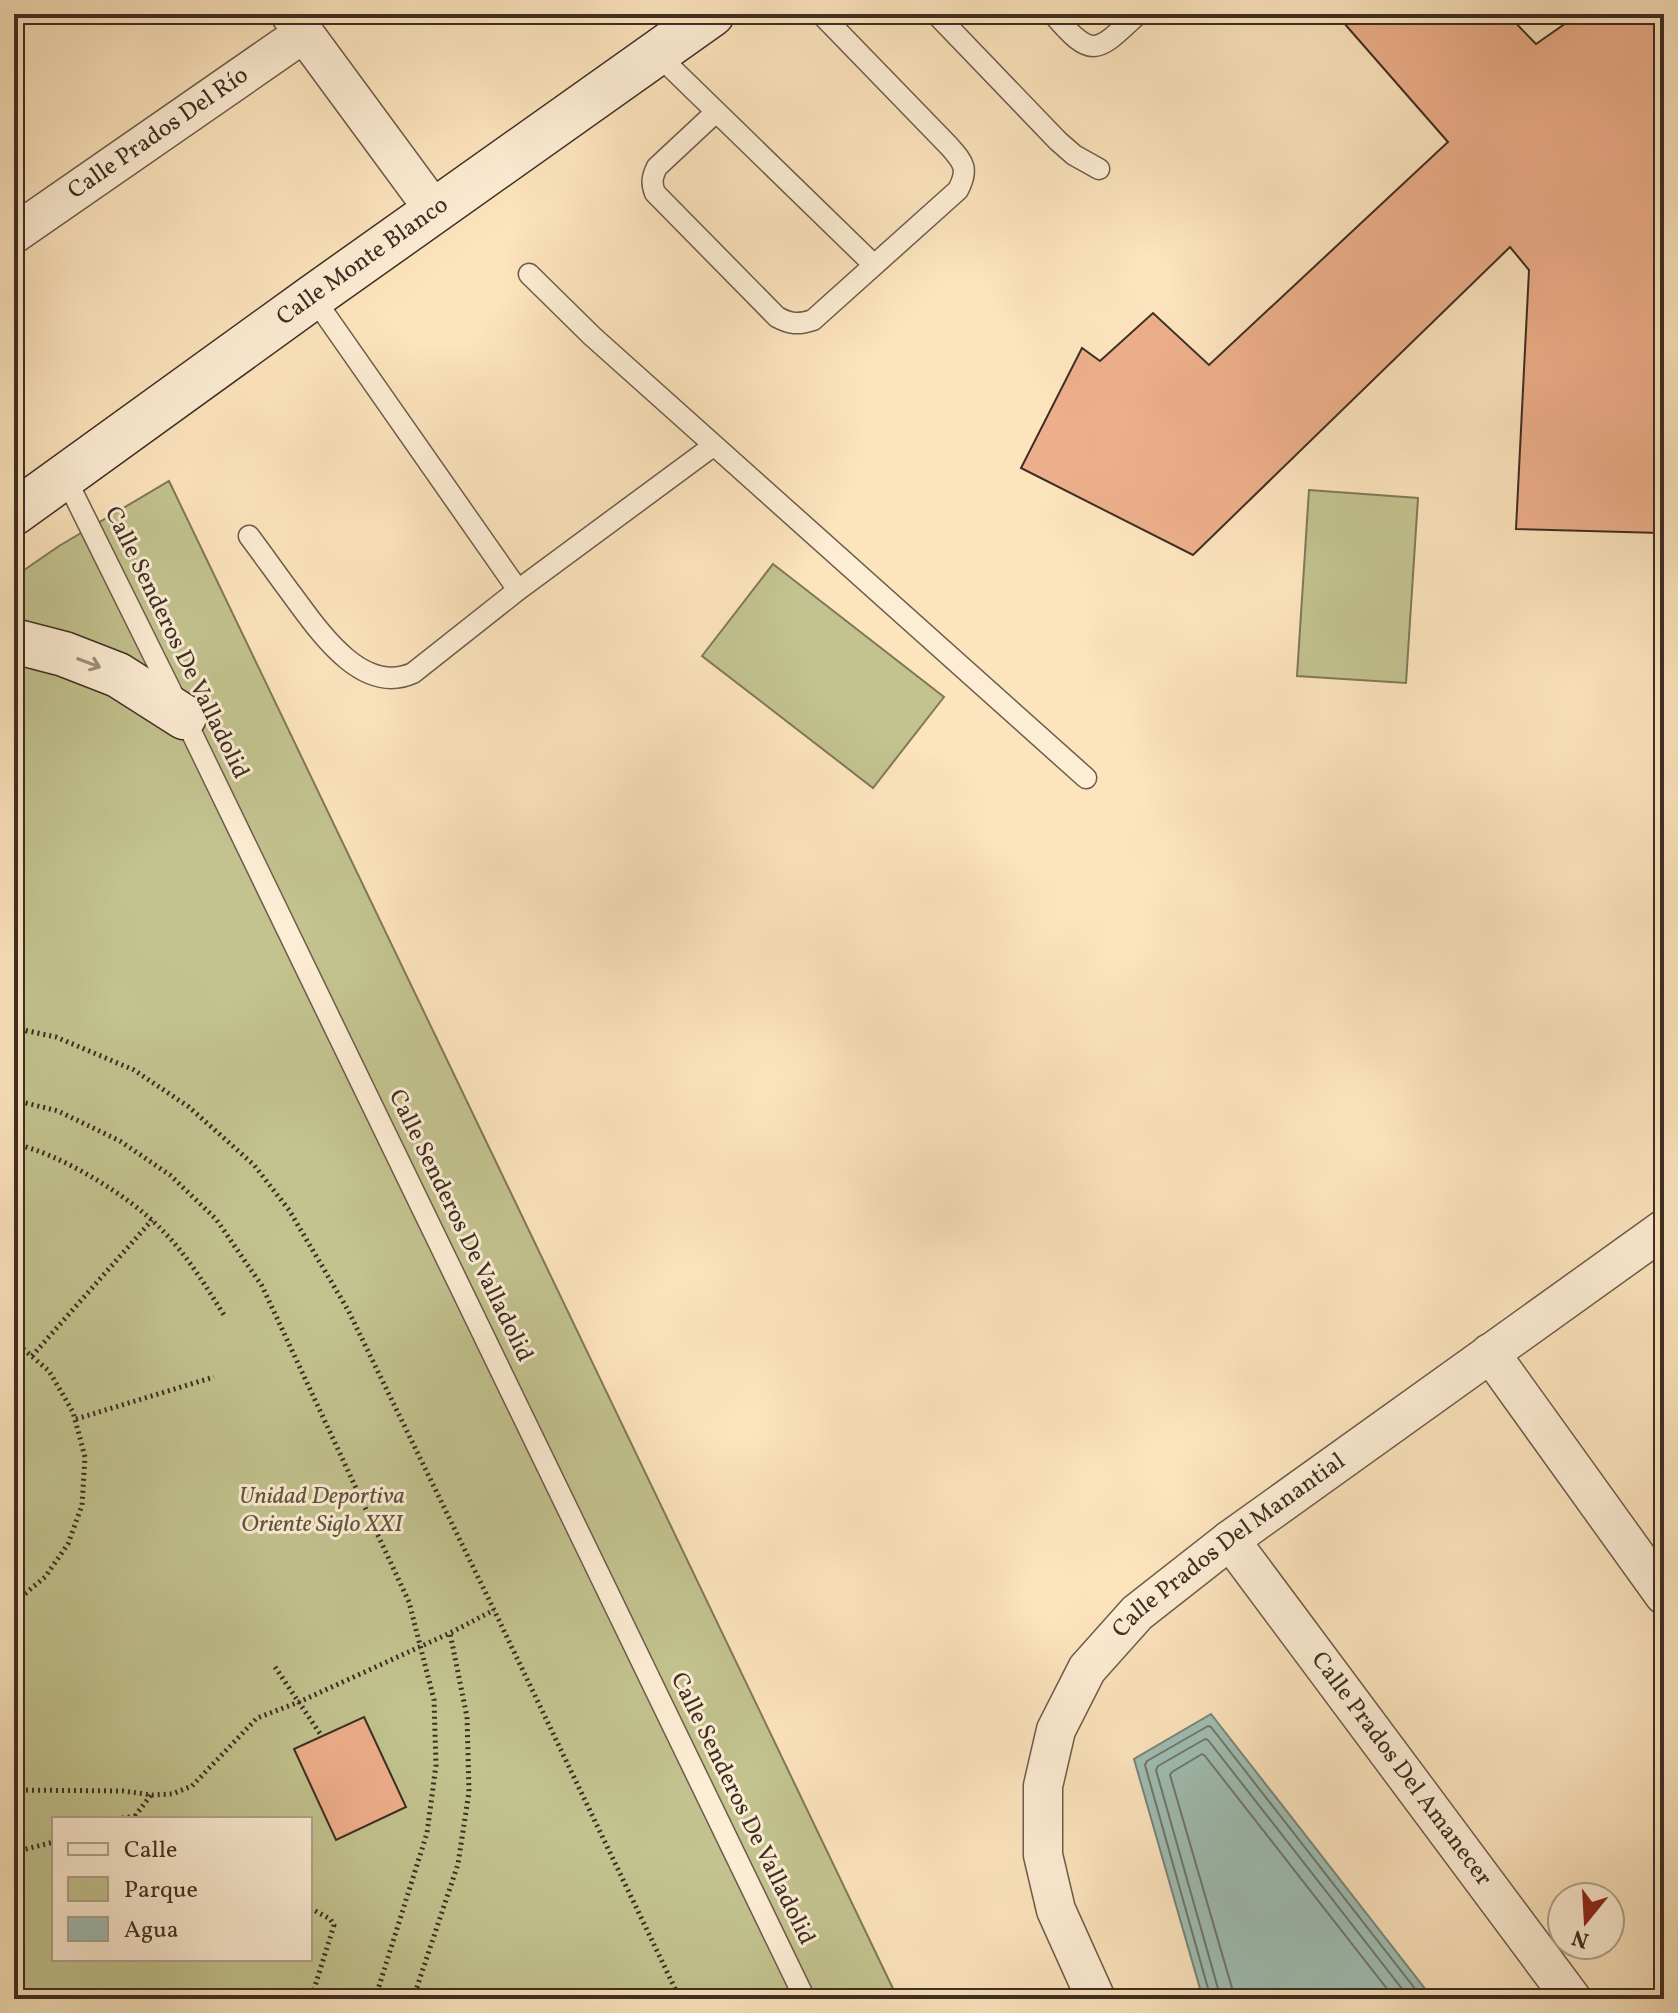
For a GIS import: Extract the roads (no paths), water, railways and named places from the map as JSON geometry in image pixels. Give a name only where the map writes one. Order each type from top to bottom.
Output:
[{"type":"main road","name":"Calle Monte Blanco","points":[[14,513],[435,211],[682,29]]},
{"type":"main road","points":[[14,641],[64,654],[118,675],[184,717]]},
{"type":"street","points":[[297,23],[435,211]]},
{"type":"street","name":"Calle Prados Del Río","points":[[14,234],[297,23]]},
{"type":"street","name":"Calle Prados Del Manantial","points":[[1096,1999],[1056,1910],[1043,1855],[1043,1786],[1056,1730],[1087,1669],[1137,1613],[1230,1540],[1664,1229]]},
{"type":"street","points":[[1490,1353],[1664,1595]]},
{"type":"street","name":"Calle Prados Del Amanecer","points":[[1230,1540],[1572,1999]]},
{"type":"lane","points":[[716,112],[657,167],[652,177],[655,193],[777,317],[790,324],[813,320],[958,190],[965,168],[949,146],[821,14]]},
{"type":"lane","points":[[936,14],[1058,141],[1074,155],[1099,169]]},
{"type":"lane","points":[[1053,14],[1072,37],[1084,45],[1096,46],[1107,43],[1138,14]]},
{"type":"lane","points":[[682,29],[716,112],[874,265]]},
{"type":"lane","points":[[529,274],[713,446],[1086,778]]},
{"type":"lane","points":[[313,297],[518,590]]},
{"type":"lane","points":[[249,536],[338,653],[365,671],[400,679],[413,673],[518,590],[713,446]]},
{"type":"lane","name":"Calle Senderos De Valladolid","points":[[65,477],[805,1999]]},
{"type":"water","points":[[1211,1714],[1433,1999],[1203,1999],[1134,1759]]},
{"type":"park label","name":"Unidad Deportiva Oriente Siglo XXI","points":[[322,1511]]}]
